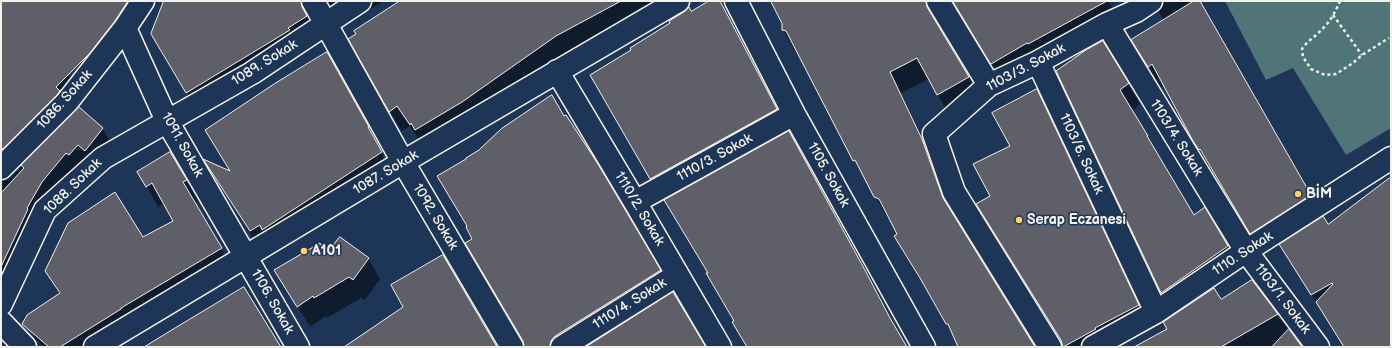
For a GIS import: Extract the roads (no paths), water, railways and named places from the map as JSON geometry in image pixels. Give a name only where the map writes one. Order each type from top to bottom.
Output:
[{"type":"street","name":"1086. Sokak","points":[[1,168],[67,102],[125,28],[143,1]]},
{"type":"street","name":"1092. Sokak","points":[[313,1],[403,162],[512,347]]},
{"type":"street","name":"1089. Sokak","points":[[167,121],[252,73],[360,1]]},
{"type":"street","name":"1087. Sokak","points":[[95,347],[403,162],[678,1]]},
{"type":"street","name":"1105. Sokak","points":[[736,1],[794,114],[924,347]]},
{"type":"street","points":[[938,1],[989,85]]},
{"type":"street","name":"1103/3. Sokak","points":[[1050,347],[954,192],[934,134],[989,85],[1038,62],[1107,24],[1139,4]]},
{"type":"street","name":"1103/4. Sokak","points":[[1107,24],[1246,251]]},
{"type":"street","name":"1091. Sokak","points":[[125,28],[167,121],[246,256]]},
{"type":"street","name":"1103/6. Sokak","points":[[1038,62],[1156,312]]},
{"type":"street","name":"1110/2. Sokak","points":[[557,71],[720,347]]},
{"type":"street","name":"1110/3. Sokak","points":[[635,202],[794,114]]},
{"type":"street","name":"1088. Sokak","points":[[1,304],[45,210],[103,158],[167,121]]},
{"type":"street","name":"1110. Sokak","points":[[1108,344],[1246,251],[1391,158]]},
{"type":"street","name":"1103/1. Sokak","points":[[1246,251],[1318,347]]},
{"type":"street","name":"1106. Sokak","points":[[246,256],[298,347]]},
{"type":"street","name":"1110/4. Sokak","points":[[562,347],[677,275]]},
{"type":"street","points":[[1,322],[25,347]]},
{"type":"place","name":"BİM","points":[[1298,194]]},
{"type":"place","name":"Serap Eczanesi","points":[[1019,220]]},
{"type":"place","name":"A101","points":[[304,251]]}]
